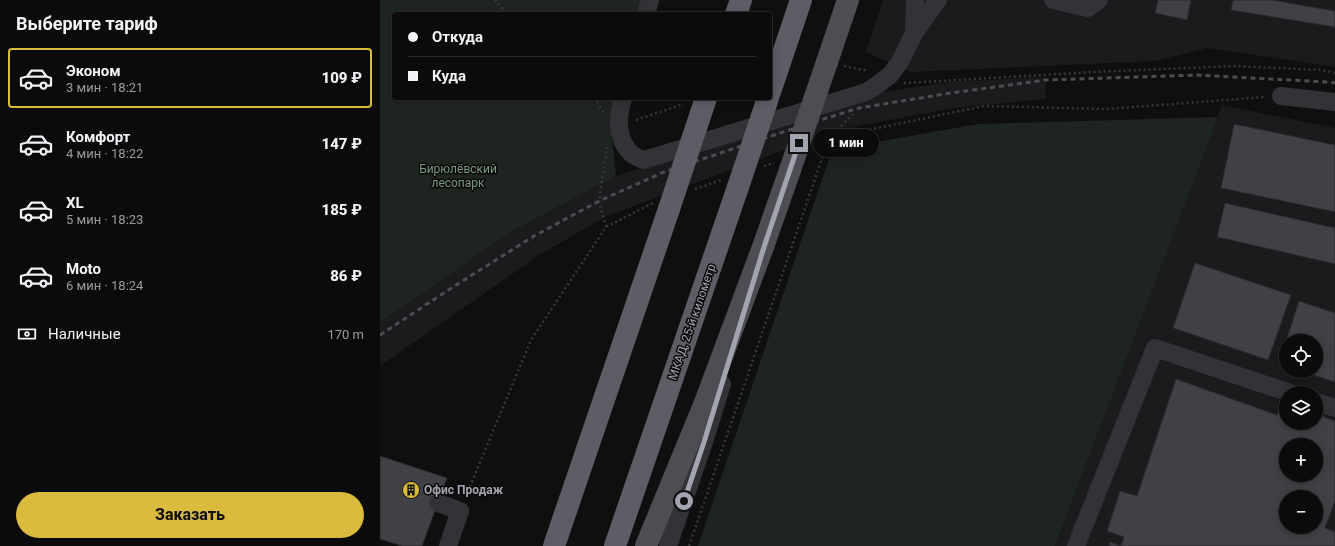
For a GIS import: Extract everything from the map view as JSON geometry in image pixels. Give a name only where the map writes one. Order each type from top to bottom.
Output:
[{"type":"highway","points":[[737,12],[741,0]]},
{"type":"highway","points":[[773,84],[801,0]]},
{"type":"highway","points":[[554,546],[661,206],[705,100]]},
{"type":"highway","name":"МКАД, 25-й километр","points":[[615,546],[733,182],[767,100]]},
{"type":"main road","points":[[646,546],[704,405],[764,247],[785,166],[827,62],[848,0]]},
{"type":"street","points":[[647,12],[650,0]]},
{"type":"street","points":[[914,33],[915,0]]},
{"type":"street","points":[[622,100],[619,126],[625,147],[633,156],[644,160],[866,92],[890,75],[900,62],[914,33],[938,0]]},
{"type":"street","points":[[1053,0],[1088,8],[1099,0]]},
{"type":"street","points":[[1281,96],[1335,102]]},
{"type":"street","points":[[668,546],[704,442],[764,247]]},
{"type":"street","points":[[1076,546],[1155,348],[1279,389]]},
{"type":"street","points":[[1323,404],[1335,408]]},
{"type":"street","points":[[438,502],[460,511],[448,546]]},
{"type":"path","points":[[495,0],[505,12]]},
{"type":"path","points":[[890,75],[896,83],[1234,66],[1322,70],[1335,73]]},
{"type":"path","points":[[815,145],[829,138],[984,106],[1106,109],[1281,96]]},
{"type":"path","points":[[639,118],[699,100]]},
{"type":"path","points":[[689,546],[829,138],[854,113]]},
{"type":"path","points":[[606,227],[600,201],[607,143]]},
{"type":"path","points":[[758,168],[785,166]]},
{"type":"path","points":[[691,190],[733,182]]},
{"type":"path","points":[[460,511],[531,340],[606,227],[661,206]]},
{"type":"shaded area","points":[[883,0],[1335,0],[1335,67],[1207,48],[1155,61],[911,72],[866,52]]},
{"type":"shaded area","points":[[1045,77],[1046,99],[955,108],[862,125],[800,144],[607,216],[541,254],[380,366],[380,323],[511,232],[616,176],[870,94],[948,82]]},
{"type":"shaded area","points":[[1222,105],[1335,128],[1335,546],[1055,546]]},
{"type":"green space","name":"Бирюлёвский лесопарк","points":[[380,0],[644,0],[641,12],[392,12],[392,100],[616,100],[610,122],[616,176],[511,232],[380,323]]},
{"type":"green space","points":[[1218,117],[1055,546],[698,546],[832,150],[978,124]]},
{"type":"building","points":[[1158,0],[1191,0],[1187,20],[1155,13]]},
{"type":"building","points":[[1233,0],[1272,0],[1335,11],[1335,27],[1231,10]]},
{"type":"building","points":[[1234,124],[1335,145],[1335,212],[1221,188]]},
{"type":"building","points":[[1225,203],[1335,228],[1335,264],[1217,237]]},
{"type":"building","points":[[1195,263],[1291,295],[1268,360],[1173,328]]},
{"type":"building","points":[[1299,301],[1335,313],[1335,382],[1323,378],[1323,334],[1288,334]]},
{"type":"building","points":[[1176,379],[1277,415],[1279,409],[1279,430],[1323,430],[1323,417],[1335,421],[1335,501],[1325,528],[1335,532],[1335,546],[1121,546],[1124,537],[1107,531],[1120,491],[1137,496]]},
{"type":"building","name":"Офис Продаж","points":[[380,456],[447,478],[422,546],[402,546],[380,539]]},
{"type":"building","points":[[1110,542],[1121,546],[1109,546]]},
{"type":"railway","points":[[380,335],[534,236],[599,201],[664,172],[859,108],[951,93],[1046,80],[1197,75],[1335,83]]},
{"type":"place","name":"Офис Продаж","points":[[411,490]]},
{"type":"route","points":[[684,501],[704,442],[764,247],[799,143]]}]
